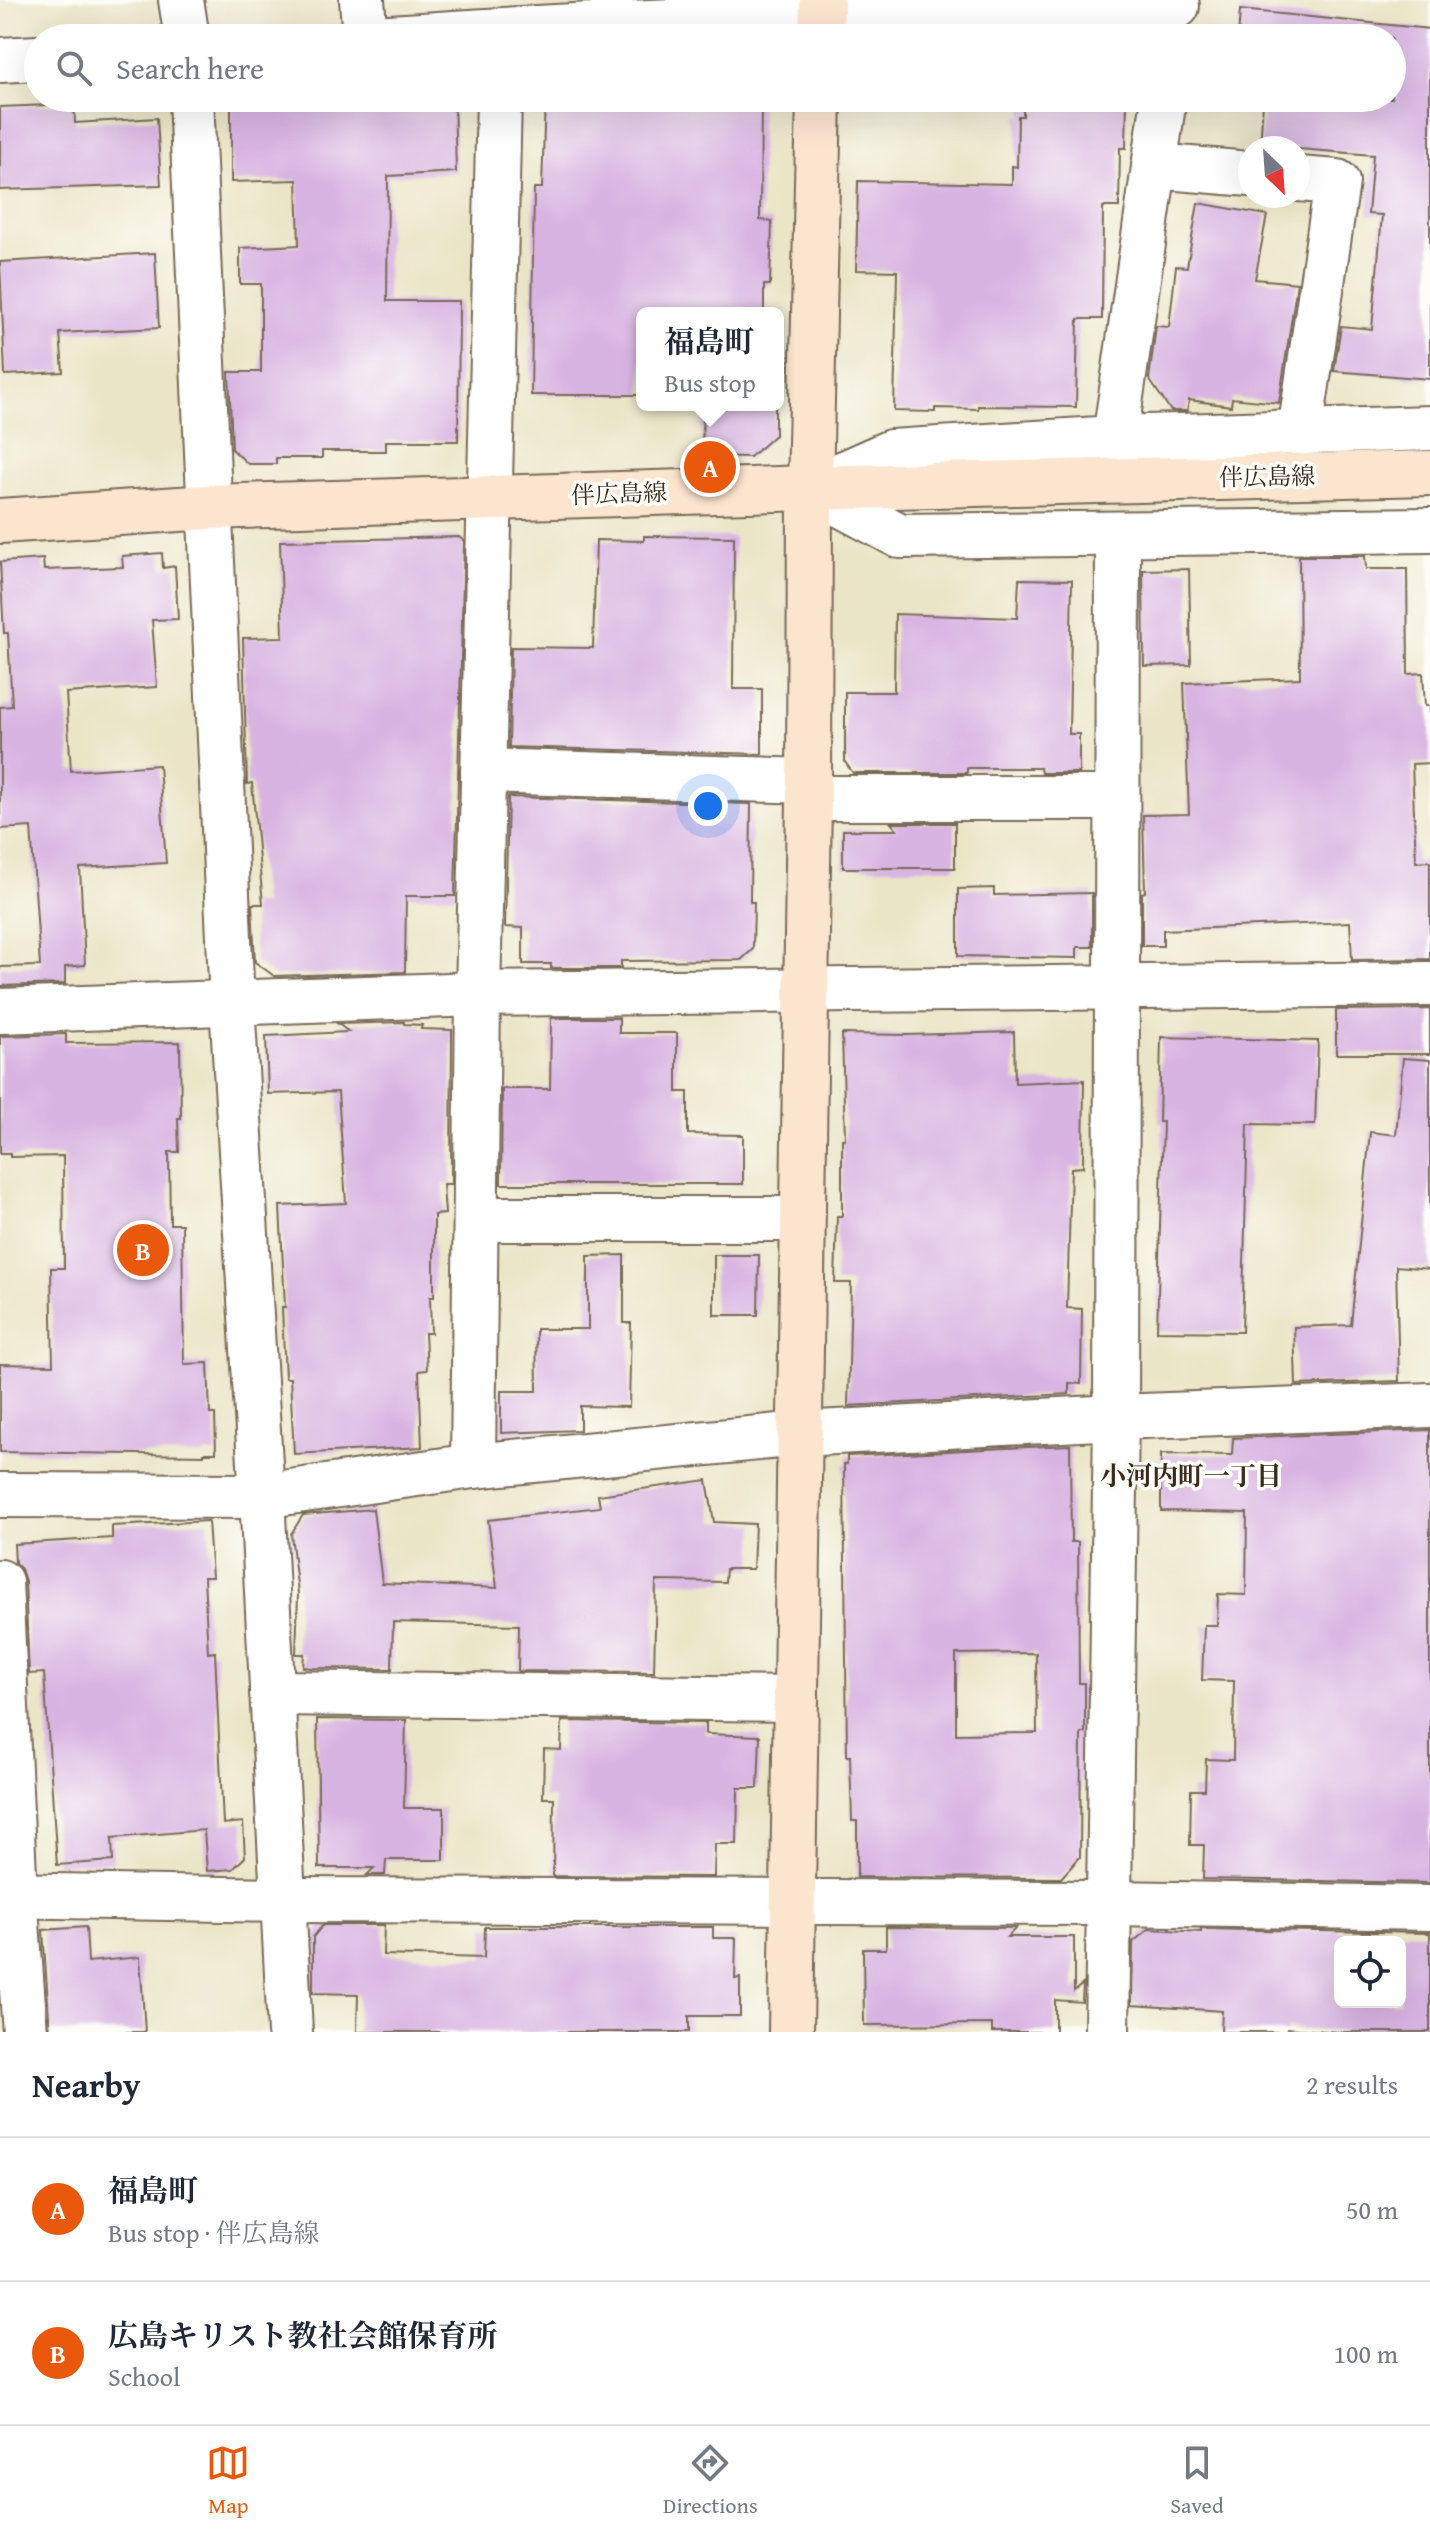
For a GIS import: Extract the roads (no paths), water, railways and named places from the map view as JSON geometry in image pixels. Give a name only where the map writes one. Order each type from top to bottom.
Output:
[{"type":"street","points":[[181,0],[185,24]]},
{"type":"street","points":[[362,0],[364,24]]},
{"type":"street","points":[[500,22],[821,18],[995,4],[1176,15]]},
{"type":"street","points":[[0,60],[24,59]]},
{"type":"street","points":[[192,112],[232,1004],[290,2032]]},
{"type":"street","points":[[473,1466],[478,994],[499,112]]},
{"type":"street","points":[[791,2032],[810,790],[810,488],[819,112]]},
{"type":"street","points":[[1115,438],[1162,112]]},
{"type":"street","points":[[1154,166],[1238,173]]},
{"type":"street","points":[[1300,432],[1337,182],[1310,180]]},
{"type":"street","points":[[810,488],[891,452],[1115,438],[1430,428]]},
{"type":"street","name":"伴広島線","points":[[0,521],[209,507],[1430,473]]},
{"type":"street","points":[[810,488],[900,536],[1430,530]]},
{"type":"street","points":[[1107,2032],[1116,1417],[1115,798],[1118,535]]},
{"type":"street","points":[[483,771],[810,790],[1115,798]]},
{"type":"street","points":[[0,1011],[478,994],[1430,984]]},
{"type":"street","points":[[477,1219],[802,1219]]},
{"type":"street","points":[[0,1495],[262,1496],[473,1466],[799,1434],[1116,1417],[1430,1405]]},
{"type":"street","points":[[0,1582],[8,1895],[25,2032]]},
{"type":"street","points":[[272,1693],[796,1699]]},
{"type":"street","points":[[8,1895],[282,1900],[1110,1903],[1430,1908]]},
{"type":"place","name":"福島町","points":[[710,467]]},
{"type":"place","name":"広島キリスト教社会館保育所","points":[[143,1250]]},
{"type":"district","name":"小河内町一丁目","points":[[1191,1476]]}]
